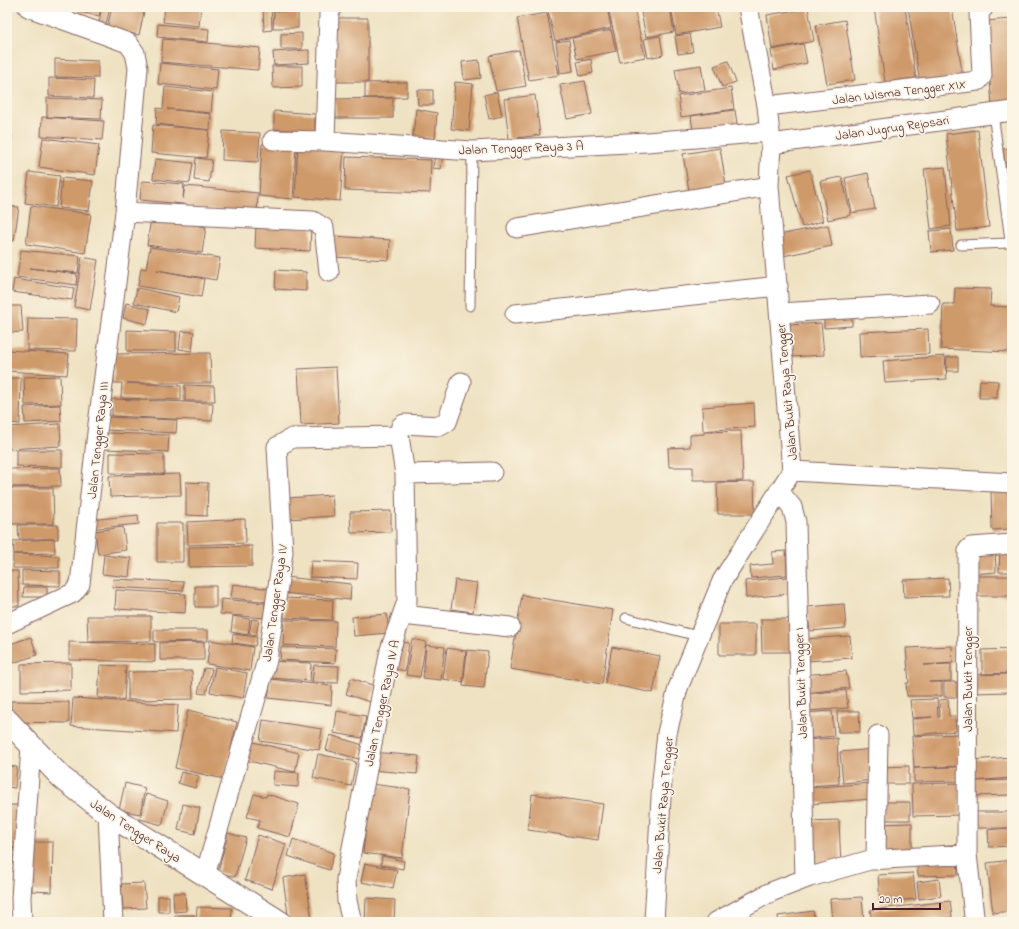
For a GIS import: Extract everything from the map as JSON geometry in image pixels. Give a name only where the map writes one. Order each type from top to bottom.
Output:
[{"type":"main road","name":"Jalan Tengger Raya","points":[[7,720],[62,777],[108,814],[280,922]]},
{"type":"street","name":"Jalan Tengger Raya III","points":[[7,624],[73,593],[80,584],[98,424],[125,212],[138,68],[135,54],[128,42],[28,7]]},
{"type":"street","points":[[325,141],[329,14],[332,7]]},
{"type":"street","name":"Jalan Bukit Raya Tengger","points":[[654,922],[662,780],[667,733],[678,688],[698,636],[722,581],[792,471],[769,186],[770,138],[767,106],[748,7]]},
{"type":"street","name":"Jalan Wisma Tengger XIX","points":[[767,106],[978,81],[982,76],[979,13],[984,7]]},
{"type":"street","name":"Jalan Jugrug Rejosari","points":[[770,138],[1012,111]]},
{"type":"street","name":"Jalan Tengger Raya 3 A","points":[[273,140],[325,141],[472,151],[647,142],[770,138]]},
{"type":"street","points":[[517,228],[769,186]]},
{"type":"street","points":[[125,212],[313,221],[324,228],[328,272]]},
{"type":"street","points":[[515,314],[778,286]]},
{"type":"street","points":[[780,313],[930,304]]},
{"type":"street","points":[[399,436],[401,426],[404,424],[440,426],[448,422],[461,382]]},
{"type":"street","name":"Jalan Tengger Raya IV A","points":[[352,922],[347,901],[346,879],[390,650],[407,601],[405,474],[399,436]]},
{"type":"street","name":"Jalan Tengger Raya IV","points":[[205,874],[267,660],[283,552],[277,447],[292,438],[399,436]]},
{"type":"street","points":[[792,471],[1012,483]]},
{"type":"street","points":[[405,474],[492,472]]},
{"type":"street","name":"Jalan Bukit Tengger I","points":[[779,491],[792,508],[796,522],[805,879]]},
{"type":"street","name":"Jalan Bukit Tengger","points":[[974,916],[967,854],[968,550],[971,547],[1012,544]]},
{"type":"street","points":[[403,615],[510,628]]},
{"type":"street","points":[[876,860],[878,735]]},
{"type":"street","points":[[22,922],[21,898],[31,746]]},
{"type":"street","points":[[108,814],[113,922]]},
{"type":"street","points":[[716,922],[771,892],[805,879],[876,860],[967,854]]},
{"type":"lane","points":[[961,245],[1008,243],[1010,240],[993,113]]},
{"type":"lane","points":[[470,306],[472,151]]},
{"type":"lane","points":[[626,618],[698,636]]},
{"type":"building","points":[[77,7],[101,7],[99,16],[76,11]]},
{"type":"building","points":[[102,7],[110,7],[106,24],[99,22]]},
{"type":"building","points":[[112,7],[145,7],[139,35],[107,28]]},
{"type":"building","points":[[165,7],[201,7],[199,26],[163,22]]},
{"type":"building","points":[[263,7],[271,7],[272,30],[264,31]]},
{"type":"building","points":[[547,7],[607,7],[611,28],[555,41]]},
{"type":"building","points":[[608,7],[634,7],[645,57],[620,62]]},
{"type":"building","points":[[640,7],[670,7],[674,32],[646,37]]},
{"type":"building","points":[[671,7],[716,7],[720,27],[676,35]]},
{"type":"building","points":[[766,7],[785,7],[785,8],[767,11]]},
{"type":"building","points":[[874,7],[905,7],[916,78],[885,82]]},
{"type":"building","points":[[908,7],[952,7],[963,78],[920,84]]},
{"type":"building","points":[[808,8],[814,41],[772,49],[767,15]]},
{"type":"building","points":[[274,11],[298,11],[298,28],[273,28]]},
{"type":"building","points":[[547,13],[559,75],[529,80],[517,18]]},
{"type":"building","points":[[334,18],[368,18],[368,82],[335,82]]},
{"type":"building","points":[[1012,19],[1012,104],[992,105],[985,21]]},
{"type":"building","points":[[845,20],[855,80],[827,84],[816,25]]},
{"type":"building","points":[[158,24],[209,29],[208,42],[157,37]]},
{"type":"building","points":[[611,30],[616,51],[577,59],[572,38]]},
{"type":"building","points":[[302,33],[302,49],[281,49],[281,34]]},
{"type":"building","points":[[690,34],[693,52],[678,54],[675,36]]},
{"type":"building","points":[[660,36],[663,55],[648,58],[644,39]]},
{"type":"building","points":[[163,39],[260,48],[258,70],[161,62]]},
{"type":"building","points":[[569,40],[573,71],[560,73],[556,42]]},
{"type":"building","points":[[803,44],[807,63],[774,70],[771,50]]},
{"type":"building","points":[[309,50],[309,63],[274,65],[273,52]]},
{"type":"building","points":[[519,50],[526,86],[496,91],[489,56]]},
{"type":"building","points":[[55,59],[98,61],[98,78],[55,77]]},
{"type":"building","points":[[591,59],[593,73],[580,76],[577,62]]},
{"type":"building","points":[[479,60],[481,78],[464,80],[462,62]]},
{"type":"building","points":[[728,61],[736,82],[722,87],[714,66]]},
{"type":"building","points":[[160,63],[218,69],[216,90],[158,84]]},
{"type":"building","points":[[701,65],[705,90],[679,94],[675,69]]},
{"type":"building","points":[[272,66],[302,66],[302,87],[273,88]]},
{"type":"building","points":[[49,78],[94,80],[93,98],[49,96]]},
{"type":"building","points":[[585,81],[592,114],[567,119],[560,85]]},
{"type":"building","points":[[407,82],[407,97],[365,98],[365,83]]},
{"type":"building","points":[[455,82],[473,84],[469,131],[451,129]]},
{"type":"building","points":[[165,87],[213,92],[211,113],[167,109],[211,114],[210,130],[156,124],[157,108],[163,109]]},
{"type":"building","points":[[731,88],[734,109],[681,117],[678,96]]},
{"type":"building","points":[[417,90],[433,90],[433,105],[418,105]]},
{"type":"building","points":[[497,92],[502,116],[489,119],[484,95]]},
{"type":"building","points":[[535,95],[540,135],[509,139],[504,99]]},
{"type":"building","points":[[47,98],[102,100],[101,119],[47,117]]},
{"type":"building","points":[[393,98],[393,118],[336,118],[335,99]]},
{"type":"building","points":[[416,109],[437,113],[435,139],[424,137],[423,146],[412,144]]},
{"type":"building","points":[[735,110],[738,131],[694,138],[691,116]]},
{"type":"building","points":[[274,111],[315,114],[315,132],[274,129]]},
{"type":"building","points":[[42,117],[104,121],[102,140],[41,136]]},
{"type":"building","points":[[153,125],[209,130],[206,158],[151,153]]},
{"type":"building","points":[[978,130],[989,227],[957,231],[946,134]]},
{"type":"building","points":[[223,131],[260,133],[258,162],[222,160]]},
{"type":"building","points":[[7,135],[12,135],[10,159],[7,159]]},
{"type":"building","points":[[43,138],[99,145],[95,175],[39,167]]},
{"type":"building","points":[[298,143],[344,147],[340,201],[295,197]]},
{"type":"building","points":[[262,144],[296,146],[293,199],[259,196]]},
{"type":"building","points":[[720,148],[726,185],[689,191],[683,154]]},
{"type":"building","points":[[1012,148],[1012,202],[1011,202],[1003,149]]},
{"type":"building","points":[[435,154],[443,155],[441,169],[433,168]]},
{"type":"building","points":[[346,157],[431,160],[430,193],[345,190]]},
{"type":"building","points":[[196,158],[212,160],[209,182],[194,180]]},
{"type":"building","points":[[155,159],[193,163],[190,183],[153,179]]},
{"type":"building","points":[[945,167],[951,226],[931,229],[924,169]]},
{"type":"building","points":[[810,170],[823,221],[802,227],[788,175]]},
{"type":"building","points":[[29,172],[60,176],[56,207],[25,203]]},
{"type":"building","points":[[868,173],[875,209],[852,213],[845,178]]},
{"type":"building","points":[[842,177],[851,215],[828,220],[820,181]]},
{"type":"building","points":[[62,178],[93,181],[89,211],[59,208]]},
{"type":"building","points":[[142,181],[184,184],[183,199],[185,186],[258,193],[257,214],[183,207],[183,204],[140,200]]},
{"type":"building","points":[[7,206],[19,207],[14,241],[7,240]]},
{"type":"building","points":[[31,206],[91,214],[85,253],[26,244]]},
{"type":"building","points":[[151,218],[206,227],[202,253],[147,245]]},
{"type":"building","points":[[256,225],[311,228],[310,251],[255,248]]},
{"type":"building","points":[[828,225],[832,246],[783,256],[779,235]]},
{"type":"building","points":[[951,229],[953,250],[931,252],[929,231]]},
{"type":"building","points":[[334,236],[390,240],[389,260],[333,257]]},
{"type":"building","points":[[150,247],[220,258],[216,280],[157,270],[204,279],[201,297],[138,286],[141,268],[146,269]]},
{"type":"building","points":[[21,250],[80,256],[78,273],[30,268],[77,274],[76,285],[17,277]]},
{"type":"building","points":[[82,257],[98,260],[90,310],[74,307]]},
{"type":"building","points":[[276,270],[306,272],[306,291],[275,289]]},
{"type":"building","points":[[14,279],[74,288],[72,300],[12,292]]},
{"type":"building","points":[[137,288],[179,297],[176,312],[134,303]]},
{"type":"building","points":[[955,288],[991,289],[990,306],[1011,307],[1009,352],[941,349],[943,304],[954,304]]},
{"type":"building","points":[[126,303],[150,309],[147,324],[123,318]]},
{"type":"building","points":[[7,306],[21,306],[23,332],[7,333]]},
{"type":"building","points":[[852,313],[852,326],[824,328],[824,315]]},
{"type":"building","points":[[28,318],[77,319],[76,351],[27,350]]},
{"type":"building","points":[[821,323],[824,355],[791,357],[789,325]]},
{"type":"building","points":[[928,329],[929,354],[860,357],[859,332]]},
{"type":"building","points":[[127,330],[176,332],[176,351],[127,351]]},
{"type":"building","points":[[181,331],[194,332],[192,351],[179,349]]},
{"type":"building","points":[[7,350],[69,354],[67,375],[7,371]]},
{"type":"building","points":[[210,353],[211,383],[127,383],[181,386],[181,400],[121,398],[122,383],[114,383],[114,354]]},
{"type":"building","points":[[945,356],[947,379],[885,383],[883,361]]},
{"type":"building","points":[[947,357],[958,357],[958,371],[946,371]]},
{"type":"building","points":[[336,367],[339,423],[301,425],[298,369]]},
{"type":"building","points":[[60,376],[61,404],[25,405],[24,377]]},
{"type":"building","points":[[7,378],[21,378],[20,424],[7,423]]},
{"type":"building","points":[[980,380],[998,381],[997,398],[979,398]]},
{"type":"building","points":[[185,385],[214,386],[215,401],[185,401]]},
{"type":"building","points":[[112,399],[213,403],[212,421],[112,416]]},
{"type":"building","points":[[754,403],[755,427],[703,431],[702,407]]},
{"type":"building","points":[[60,405],[61,421],[25,423],[24,407]]},
{"type":"building","points":[[107,417],[177,420],[176,433],[107,430]]},
{"type":"building","points":[[60,424],[61,446],[7,449],[7,427]]},
{"type":"building","points":[[741,431],[743,481],[705,482],[705,480],[693,480],[693,467],[669,467],[668,448],[690,447],[690,435],[704,434],[704,432]]},
{"type":"building","points":[[107,433],[169,435],[168,452],[106,449]]},
{"type":"building","points":[[16,450],[62,450],[62,467],[16,466]]},
{"type":"building","points":[[110,453],[164,454],[164,474],[110,473]]},
{"type":"building","points":[[60,468],[61,486],[7,487],[7,469]]},
{"type":"building","points":[[180,474],[181,495],[110,497],[109,476]]},
{"type":"building","points":[[186,482],[208,483],[207,516],[186,515]]},
{"type":"building","points":[[754,482],[755,514],[718,514],[717,483]]},
{"type":"building","points":[[7,488],[53,488],[54,524],[9,524]]},
{"type":"building","points":[[1012,490],[1012,529],[992,530],[991,491]]},
{"type":"building","points":[[332,495],[334,516],[288,519],[287,498]]},
{"type":"building","points":[[391,511],[391,532],[351,533],[350,512]]},
{"type":"building","points":[[138,515],[139,524],[90,529],[89,520]]},
{"type":"building","points":[[245,519],[246,543],[188,545],[187,522]]},
{"type":"building","points":[[157,523],[183,523],[183,562],[157,562]]},
{"type":"building","points":[[18,525],[58,525],[58,539],[19,539]]},
{"type":"building","points":[[123,527],[126,550],[98,554],[95,531]]},
{"type":"building","points":[[54,539],[55,553],[14,554],[13,541]]},
{"type":"building","points":[[252,546],[252,566],[189,567],[189,547]]},
{"type":"building","points":[[995,547],[996,572],[972,574],[970,549]]},
{"type":"building","points":[[1000,548],[1012,548],[1012,572],[999,572]]},
{"type":"building","points":[[786,551],[787,575],[751,578],[750,566],[773,564],[772,552]]},
{"type":"building","points":[[13,554],[59,556],[59,568],[13,568]]},
{"type":"building","points":[[104,555],[131,558],[129,577],[102,574]]},
{"type":"building","points":[[311,561],[358,563],[357,579],[310,577]]},
{"type":"building","points":[[22,570],[60,571],[60,586],[22,585]]},
{"type":"building","points":[[7,571],[18,571],[19,606],[7,606]]},
{"type":"building","points":[[974,576],[1012,576],[1012,596],[974,596]]},
{"type":"building","points":[[285,577],[351,584],[350,600],[283,593]]},
{"type":"building","points":[[788,577],[789,594],[746,598],[745,581]]},
{"type":"building","points":[[948,578],[949,596],[904,597],[903,580]]},
{"type":"building","points":[[113,579],[184,582],[183,591],[112,587]]},
{"type":"building","points":[[455,580],[477,583],[473,612],[451,609]]},
{"type":"building","points":[[233,584],[271,589],[269,602],[231,598]]},
{"type":"building","points":[[195,586],[216,586],[216,607],[195,607]]},
{"type":"building","points":[[24,587],[47,587],[47,597],[23,597]]},
{"type":"building","points":[[116,590],[186,594],[185,613],[115,609]]},
{"type":"building","points":[[522,595],[613,610],[602,684],[510,669]]},
{"type":"building","points":[[285,598],[333,600],[332,620],[284,618]]},
{"type":"building","points":[[221,599],[265,603],[264,618],[220,614]]},
{"type":"building","points":[[844,604],[846,628],[810,631],[807,607]]},
{"type":"building","points":[[387,614],[389,633],[354,636],[352,617]]},
{"type":"building","points":[[87,616],[151,616],[151,641],[88,642]]},
{"type":"building","points":[[233,616],[250,619],[248,635],[231,632]]},
{"type":"building","points":[[252,619],[259,620],[256,636],[249,634]]},
{"type":"building","points":[[761,619],[792,619],[793,652],[762,652]]},
{"type":"building","points":[[284,620],[336,621],[335,647],[283,645]]},
{"type":"building","points":[[719,624],[756,624],[756,655],[719,655]]},
{"type":"building","points":[[154,630],[208,630],[208,641],[154,642]]},
{"type":"building","points":[[233,634],[257,637],[255,646],[232,643]]},
{"type":"building","points":[[850,636],[852,658],[807,661],[805,639]]},
{"type":"building","points":[[31,637],[37,655],[7,665],[7,645]]},
{"type":"building","points":[[412,639],[426,642],[420,677],[406,675]]},
{"type":"building","points":[[210,640],[253,647],[250,671],[207,664]]},
{"type":"building","points":[[396,641],[409,643],[405,671],[391,668]]},
{"type":"building","points":[[69,642],[155,644],[155,662],[69,660]]},
{"type":"building","points":[[204,642],[204,660],[160,660],[160,643]]},
{"type":"building","points":[[426,645],[445,647],[441,680],[423,678]]},
{"type":"building","points":[[952,646],[953,663],[924,665],[951,664],[951,681],[929,682],[942,682],[942,696],[907,696],[906,683],[909,683],[906,648]]},
{"type":"building","points":[[281,647],[336,649],[335,663],[280,660]]},
{"type":"building","points":[[612,647],[660,656],[653,693],[605,683]]},
{"type":"building","points":[[447,648],[466,651],[463,682],[443,679]]},
{"type":"building","points":[[1012,649],[1012,673],[982,674],[982,650]]},
{"type":"building","points":[[467,650],[488,652],[484,688],[463,686]]},
{"type":"building","points":[[272,661],[311,663],[310,681],[272,678]]},
{"type":"building","points":[[71,663],[71,690],[21,691],[21,664]]},
{"type":"building","points":[[100,665],[126,666],[124,700],[98,698]]},
{"type":"building","points":[[314,665],[339,666],[338,683],[312,682]]},
{"type":"building","points":[[215,667],[247,673],[243,698],[210,692]]},
{"type":"building","points":[[204,668],[212,669],[206,694],[198,693]]},
{"type":"building","points":[[192,671],[193,699],[128,700],[128,672]]},
{"type":"building","points":[[846,671],[849,688],[805,693],[803,675]]},
{"type":"building","points":[[1009,674],[1010,692],[972,693],[971,675]]},
{"type":"building","points":[[351,678],[375,686],[370,702],[346,694]]},
{"type":"building","points":[[271,679],[332,686],[331,705],[268,698]]},
{"type":"building","points":[[944,682],[957,682],[957,697],[944,697]]},
{"type":"building","points":[[846,690],[848,708],[807,711],[805,694]]},
{"type":"building","points":[[73,698],[178,705],[176,733],[71,726]]},
{"type":"building","points":[[937,699],[938,717],[940,717],[939,700],[948,699],[949,716],[955,716],[956,731],[913,735],[912,719],[932,717],[912,718],[910,700]]},
{"type":"building","points":[[11,701],[69,702],[69,723],[11,722]]},
{"type":"building","points":[[188,710],[237,722],[224,779],[175,768]]},
{"type":"building","points":[[337,711],[366,716],[362,738],[334,733]]},
{"type":"building","points":[[832,711],[834,736],[806,739],[804,713]]},
{"type":"building","points":[[837,711],[859,711],[860,732],[838,732]]},
{"type":"building","points":[[263,720],[322,729],[319,750],[260,741]]},
{"type":"building","points":[[957,734],[959,766],[914,768],[912,736]]},
{"type":"building","points":[[330,735],[363,745],[359,759],[326,750]]},
{"type":"building","points":[[837,738],[839,784],[807,786],[804,740]]},
{"type":"building","points":[[249,741],[299,753],[295,772],[245,760]]},
{"type":"building","points":[[874,749],[876,780],[843,783],[840,752]]},
{"type":"building","points":[[372,752],[419,756],[417,774],[371,770]]},
{"type":"building","points":[[318,754],[356,762],[351,786],[313,778]]},
{"type":"building","points":[[1012,757],[1012,778],[972,781],[971,760]]},
{"type":"building","points":[[7,766],[17,767],[15,788],[7,787]]},
{"type":"building","points":[[909,766],[909,784],[882,784],[882,767]]},
{"type":"building","points":[[958,767],[958,781],[914,782],[914,768]]},
{"type":"building","points":[[274,771],[299,773],[298,787],[273,785]]},
{"type":"building","points":[[181,772],[199,776],[195,788],[178,783]]},
{"type":"building","points":[[1012,780],[1012,795],[971,796],[970,781]]},
{"type":"building","points":[[125,783],[145,788],[140,814],[119,810]]},
{"type":"building","points":[[870,783],[871,799],[810,804],[809,788]]},
{"type":"building","points":[[959,783],[960,815],[913,816],[912,784]]},
{"type":"building","points":[[371,784],[410,789],[402,858],[363,853]]},
{"type":"building","points":[[146,794],[168,801],[162,825],[140,819]]},
{"type":"building","points":[[254,794],[266,797],[267,794],[299,804],[290,837],[257,828],[260,820],[247,817]]},
{"type":"building","points":[[532,794],[603,804],[598,840],[528,830]]},
{"type":"building","points":[[882,802],[910,802],[910,820],[882,820]]},
{"type":"building","points":[[183,804],[200,808],[195,834],[178,830]]},
{"type":"building","points":[[7,805],[19,805],[16,848],[7,847]]},
{"type":"building","points":[[970,812],[1012,812],[1012,846],[989,847],[988,830],[1008,828],[971,828]]},
{"type":"building","points":[[839,820],[841,867],[808,868],[805,821]]},
{"type":"building","points":[[912,823],[912,849],[878,850],[877,824]]},
{"type":"building","points":[[228,833],[246,838],[235,877],[218,872]]},
{"type":"building","points":[[258,835],[286,844],[272,889],[245,880]]},
{"type":"building","points":[[293,839],[334,853],[329,870],[288,856]]},
{"type":"building","points":[[33,842],[53,842],[52,892],[32,891]]},
{"type":"building","points":[[7,848],[18,849],[16,868],[7,868]]},
{"type":"building","points":[[382,856],[404,861],[403,869],[381,865]]},
{"type":"building","points":[[957,860],[958,875],[918,876],[917,862]]},
{"type":"building","points":[[1012,860],[1012,911],[993,913],[987,863]]},
{"type":"building","points":[[365,863],[397,870],[393,888],[361,882]]},
{"type":"building","points":[[913,873],[916,899],[880,902],[878,875]]},
{"type":"building","points":[[305,874],[312,920],[289,922],[283,878]]},
{"type":"building","points":[[939,879],[941,896],[919,899],[917,882]]},
{"type":"building","points":[[144,883],[146,908],[123,909],[121,884]]},
{"type":"building","points":[[173,893],[185,893],[186,911],[174,912]]},
{"type":"building","points":[[158,896],[169,896],[169,912],[158,912]]},
{"type":"building","points":[[862,897],[864,922],[832,922],[830,899]]},
{"type":"building","points":[[366,898],[395,900],[394,922],[365,922]]},
{"type":"building","points":[[950,901],[952,917],[912,922],[872,922],[870,910]]},
{"type":"building","points":[[197,907],[232,908],[231,922],[196,922]]},
{"type":"building","points":[[813,911],[815,922],[779,922],[778,916]]},
{"type":"building","points":[[175,915],[194,915],[194,922],[175,922]]},
{"type":"building","points":[[67,920],[109,920],[108,922],[67,922]]}]
